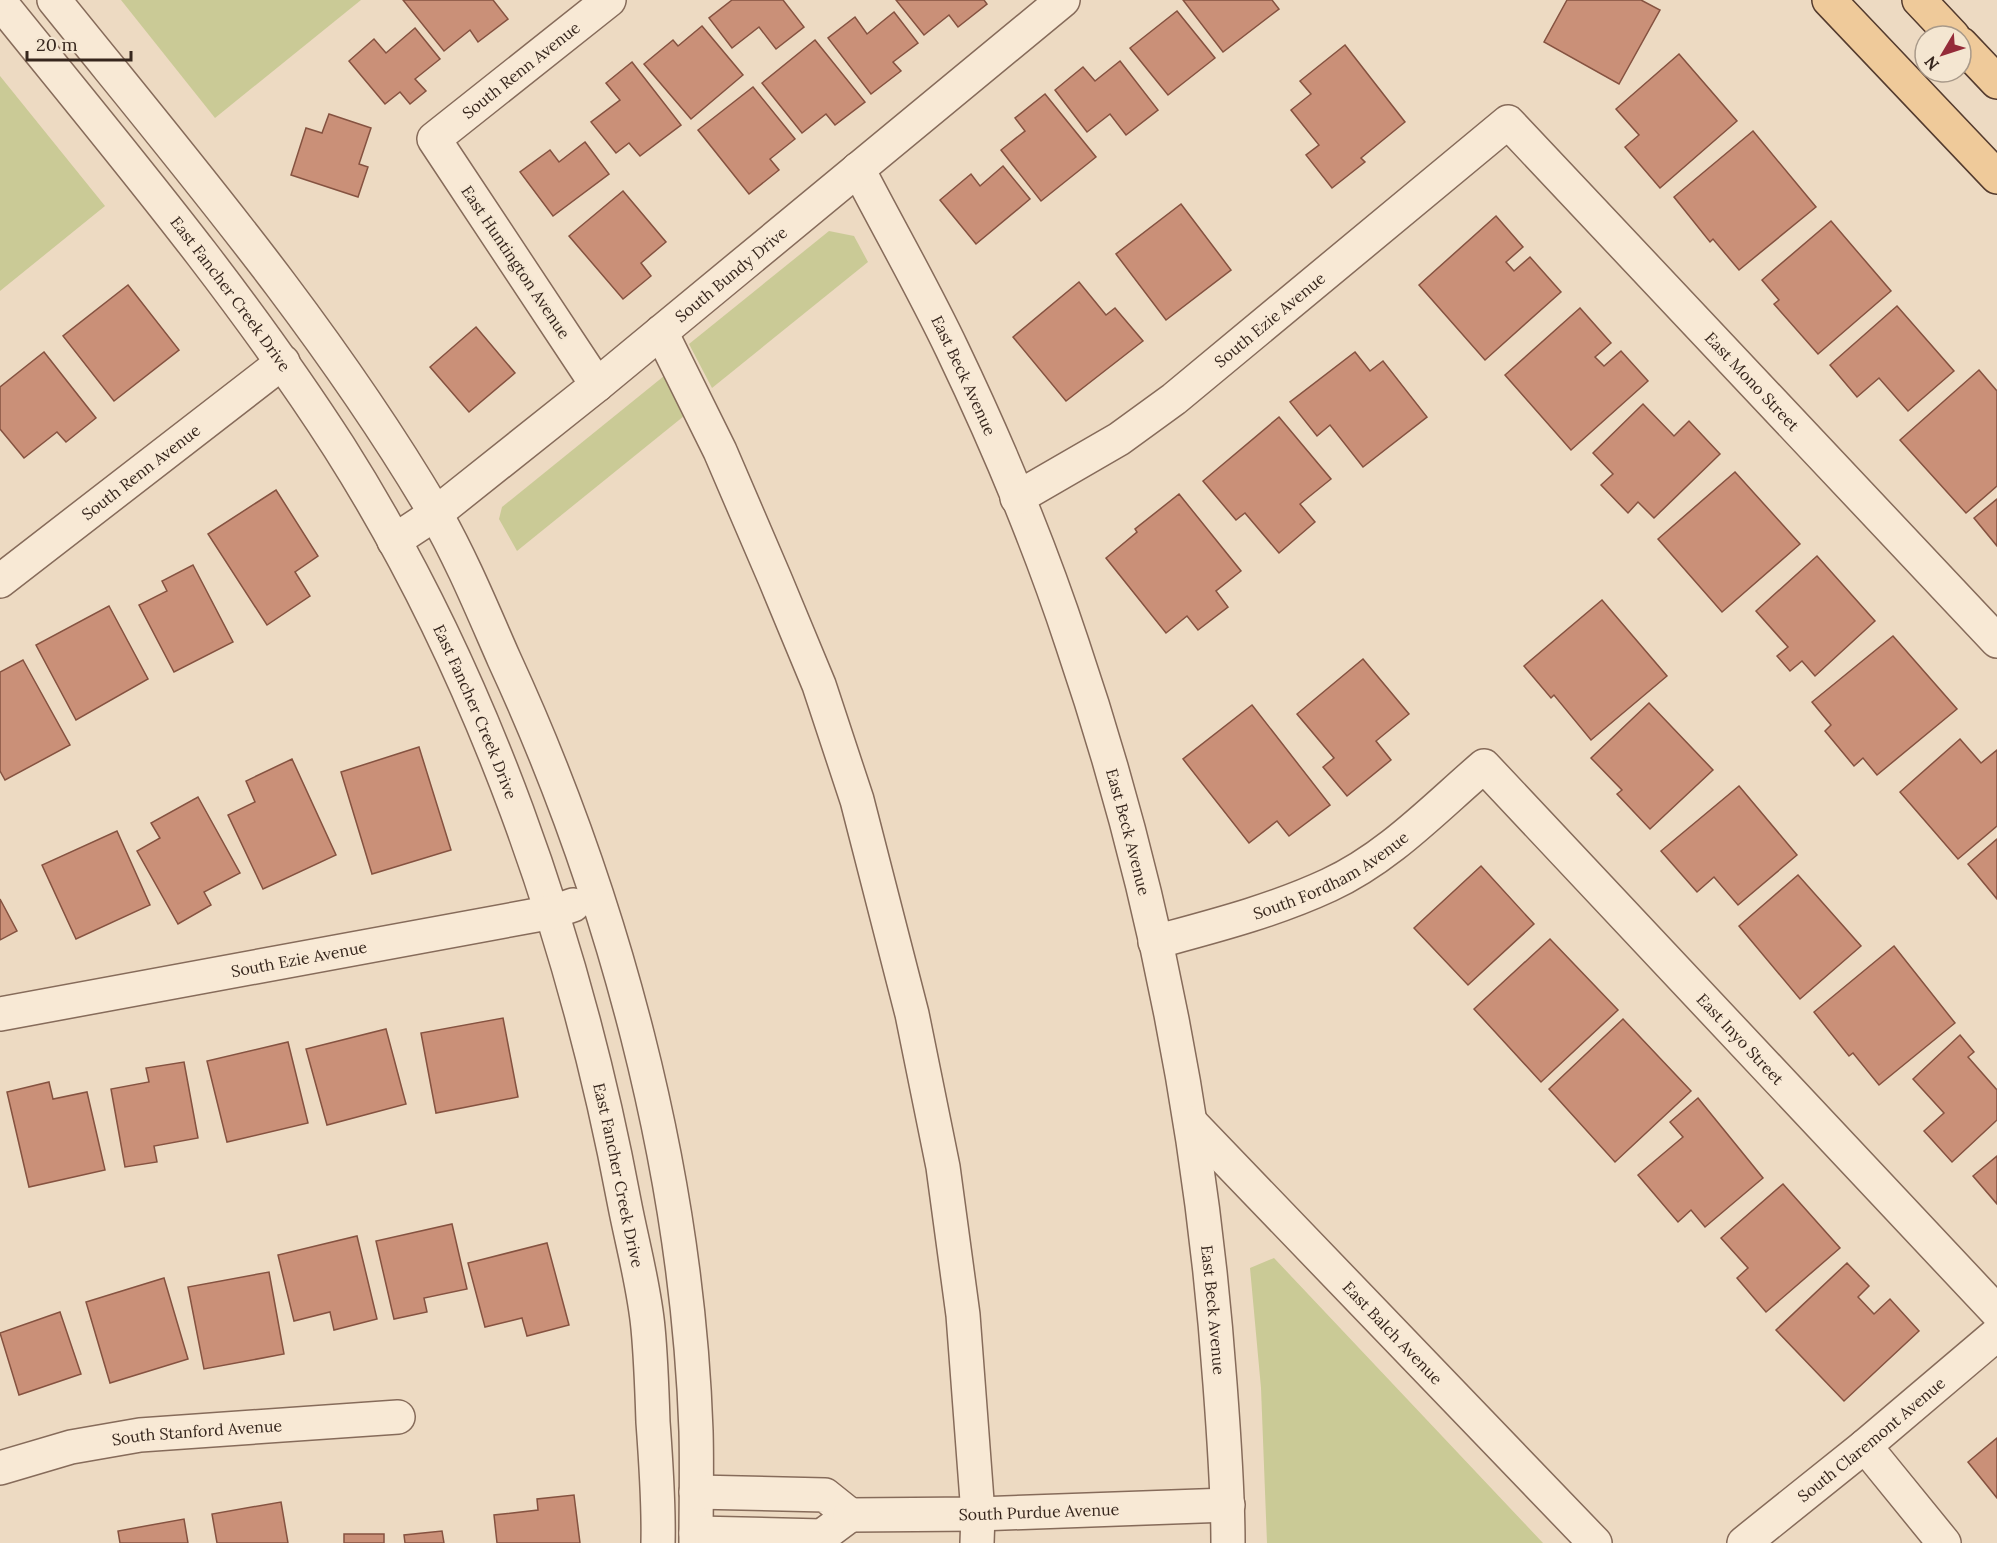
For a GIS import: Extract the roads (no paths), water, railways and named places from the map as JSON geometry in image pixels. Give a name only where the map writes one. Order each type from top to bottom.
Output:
[{"type":"main road","points":[[1829,0],[1997,177]]},
{"type":"main road","points":[[1919,0],[1942,24]]},
{"type":"main road","points":[[1973,57],[1997,82]]},
{"type":"street","points":[[54,0],[267,265],[378,421],[435,514],[554,772],[597,897],[630,1004],[662,1149],[684,1293],[696,1430],[696,1491],[696,1538],[822,1536],[850,1515],[825,1495],[696,1491]]},
{"type":"street","name":"South Renn Avenue","points":[[434,140],[609,0]]},
{"type":"street","name":"South Bundy Drive","points":[[394,541],[435,514],[597,385],[1063,0]]},
{"type":"street","name":"East Fancher Creek Drive","points":[[0,2],[223,280],[283,362],[341,450],[394,541],[439,627],[482,723],[553,912],[608,1113],[648,1325],[658,1543]]},
{"type":"street","name":"South Ezie Avenue","points":[[1017,498],[1119,439],[1174,399],[1509,122]]},
{"type":"street","name":"East Mono Street","points":[[1509,122],[1997,641]]},
{"type":"street","name":"East Huntington Avenue","points":[[434,140],[597,385]]},
{"type":"street","name":"East Beck Avenue","points":[[858,169],[952,349],[1017,498],[1072,641],[1111,769],[1155,942],[1191,1124],[1213,1285],[1228,1505],[1228,1543]]},
{"type":"street","points":[[661,332],[720,451],[780,590],[819,685],[857,800],[912,1014],[943,1167],[963,1316],[977,1528]]},
{"type":"street","name":"South Renn Avenue","points":[[0,581],[283,362]]},
{"type":"street","name":"South Fordham Avenue","points":[[1155,942],[1264,911],[1330,885],[1390,848],[1484,766]]},
{"type":"street","name":"East Inyo Street","points":[[1484,766],[1997,1311]]},
{"type":"street","name":"South Ezie Avenue","points":[[0,1014],[553,912],[597,897]]},
{"type":"street","name":"East Balch Avenue","points":[[1191,1124],[1595,1543]]},
{"type":"street","name":"South Claremont Avenue","points":[[1744,1543],[1865,1446],[1997,1334]]},
{"type":"street","name":"South Stanford Avenue","points":[[0,1468],[71,1447],[140,1435],[398,1417]]},
{"type":"street","points":[[1865,1446],[1944,1543]]},
{"type":"street","name":"South Purdue Avenue","points":[[850,1515],[977,1528],[1228,1505]]}]
